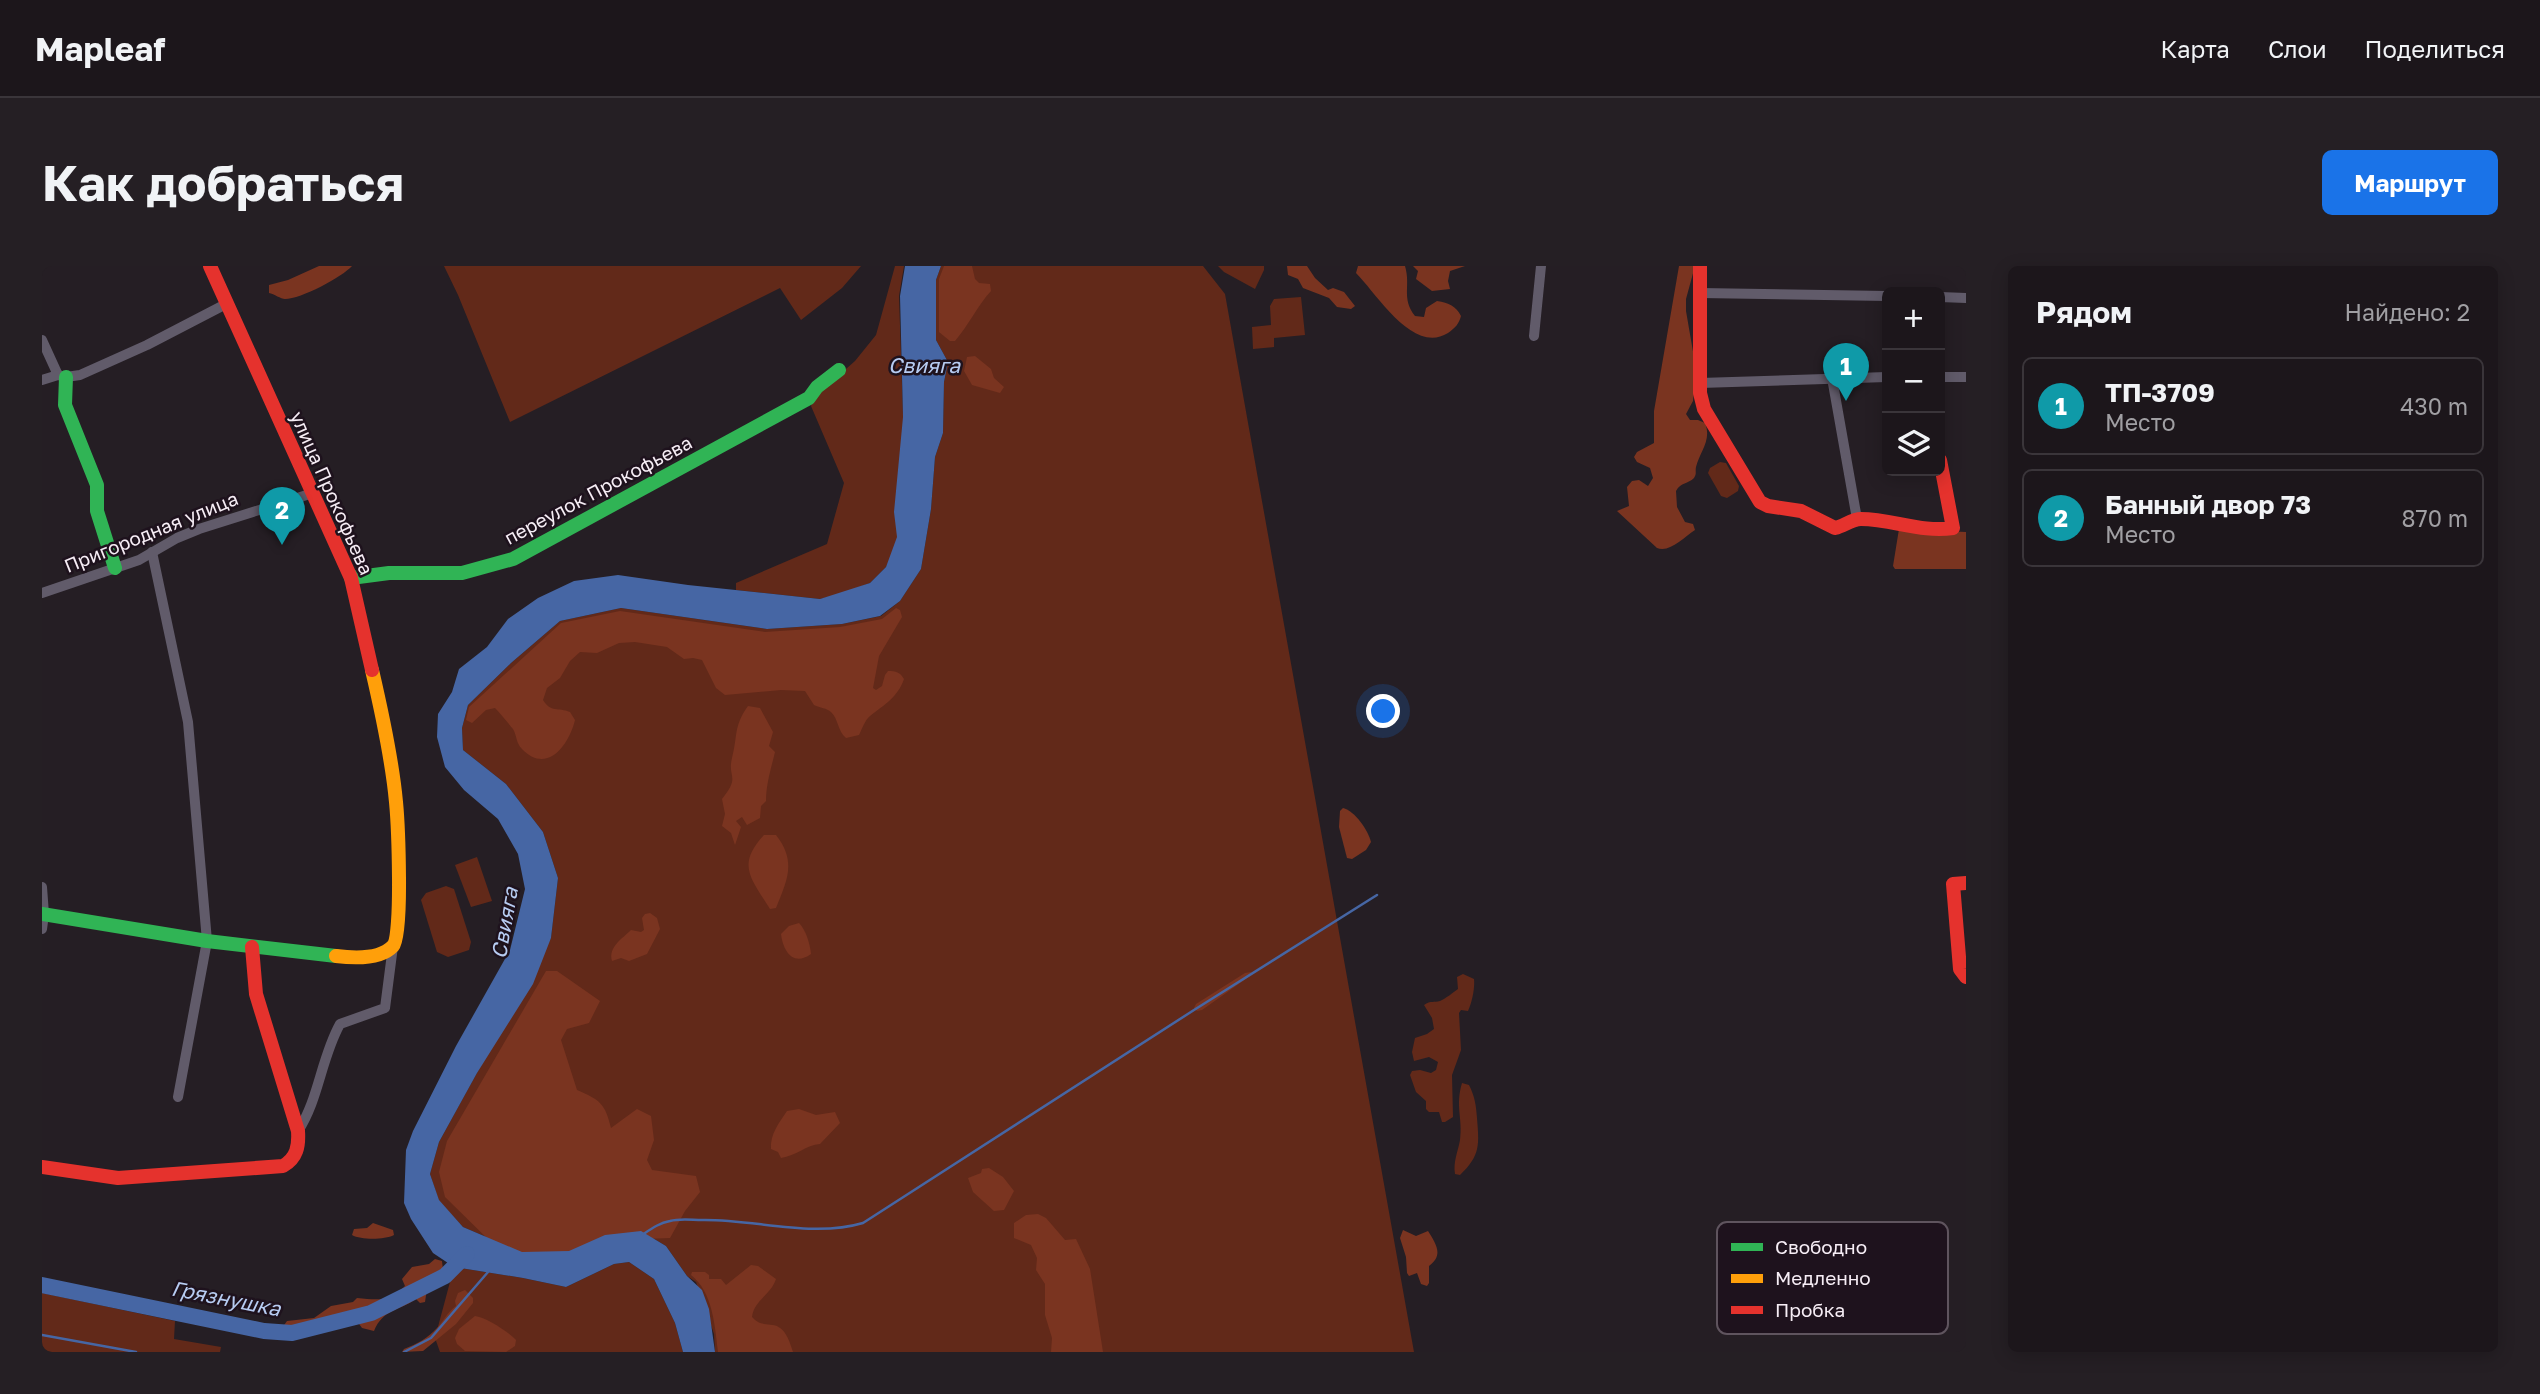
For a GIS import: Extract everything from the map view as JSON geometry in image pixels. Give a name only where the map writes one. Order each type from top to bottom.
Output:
[{"type":"street","name":"улица Прокофьева","points":[[210,266],[351,578],[378,694],[396,802],[399,927],[393,946]]},
{"type":"street","points":[[1534,336],[1541,266]]},
{"type":"street","points":[[1700,266],[1700,383],[1704,409],[1760,502],[1768,506],[1801,511],[1835,528],[1857,519],[1934,531],[1953,528],[1943,476]]},
{"type":"street","points":[[1700,293],[1882,296]]},
{"type":"street","points":[[1945,297],[1966,298]]},
{"type":"street","points":[[42,380],[80,375],[226,304]]},
{"type":"street","points":[[42,340],[62,376],[65,405],[97,485],[97,511],[116,568]]},
{"type":"street","name":"переулок Прокофьева","points":[[351,578],[373,572],[456,574],[513,559],[809,398],[817,387],[839,370]]},
{"type":"street","points":[[1700,383],[1882,377]]},
{"type":"street","points":[[1945,377],[1966,377]]},
{"type":"street","points":[[1832,378],[1857,519]]},
{"type":"street","name":"Пригородная улица","points":[[42,593],[116,568],[211,524],[313,493]]},
{"type":"street","points":[[152,552],[188,722],[207,941],[178,1097]]},
{"type":"street","points":[[1960,884],[1956,936],[1960,969],[1965,977]]},
{"type":"street","points":[[42,887],[43,919],[350,958],[380,954],[393,946]]},
{"type":"street","points":[[299,1131],[307,1117],[332,1039],[340,1024],[384,1008],[393,946]]},
{"type":"street","points":[[42,1167],[118,1178],[289,1164],[298,1149],[299,1131],[256,994],[252,947]]},
{"type":"shaded area","points":[[319,266],[352,266],[331,281],[292,298],[285,299],[269,293],[269,285]]},
{"type":"shaded area","points":[[444,266],[861,266],[842,288],[801,320],[780,288],[510,422]]},
{"type":"shaded area","points":[[895,266],[904,266],[899,296],[904,445],[899,543],[886,567],[870,583],[841,594],[820,599],[736,590],[736,583],[827,544],[844,483],[811,406],[813,398],[855,361],[876,335]]},
{"type":"shaded area","points":[[941,266],[1203,266],[1225,294],[1414,1352],[715,1352],[714,1334],[696,1282],[687,1276],[666,1246],[641,1231],[522,1252],[463,1227],[439,1201],[430,1174],[439,1142],[551,938],[558,878],[543,832],[506,784],[463,750],[462,728],[468,705],[560,621],[621,608],[767,629],[842,624],[881,616],[900,601],[921,569],[931,509],[935,457],[943,433],[944,382],[948,362],[936,340],[936,280]]},
{"type":"shaded area","points":[[944,266],[972,266],[975,279],[979,283],[990,284],[991,291],[955,341],[950,341],[939,332],[939,279]]},
{"type":"shaded area","points":[[1218,266],[1264,266],[1264,270],[1255,289]]},
{"type":"shaded area","points":[[1287,266],[1307,266],[1328,290],[1333,288],[1344,292],[1355,306],[1351,309],[1337,307],[1329,298],[1303,288],[1298,279],[1288,275]]},
{"type":"shaded area","points":[[1358,266],[1405,266],[1408,303],[1415,316],[1424,317],[1426,308],[1437,301],[1449,304],[1457,310],[1461,316],[1458,324],[1448,333],[1435,338],[1422,336],[1409,329],[1385,307],[1356,273]]},
{"type":"shaded area","points":[[1413,266],[1465,266],[1450,271],[1450,289],[1432,291],[1416,279],[1418,271]]},
{"type":"shaded area","points":[[1679,266],[1695,266],[1686,299],[1686,311],[1696,369],[1693,401],[1686,414],[1690,420],[1705,423],[1707,435],[1694,478],[1676,491],[1677,507],[1685,522],[1693,524],[1695,530],[1672,546],[1662,549],[1657,548],[1617,511],[1629,506],[1627,487],[1632,481],[1639,480],[1648,486],[1653,478],[1650,468],[1637,462],[1634,457],[1637,452],[1654,443],[1654,411]]},
{"type":"shaded area","points":[[1301,297],[1305,335],[1274,338],[1274,347],[1253,349],[1252,327],[1271,325],[1270,306],[1274,299]]},
{"type":"shaded area","points":[[975,356],[991,369],[994,378],[1004,387],[1000,393],[972,385],[964,371],[967,357]]},
{"type":"shaded area","points":[[1720,462],[1726,463],[1739,486],[1738,491],[1727,498],[1721,496],[1708,473],[1710,468]]},
{"type":"shaded area","points":[[1899,529],[1966,532],[1966,569],[1895,569],[1893,566]]},
{"type":"shaded area","points":[[896,608],[900,610],[902,617],[879,656],[873,688],[876,690],[882,686],[888,671],[898,672],[904,679],[894,696],[868,718],[859,735],[846,738],[831,712],[814,705],[805,691],[781,690],[725,695],[716,688],[702,660],[684,659],[667,647],[635,642],[619,643],[597,653],[580,652],[570,661],[560,678],[547,688],[543,700],[546,704],[570,712],[575,720],[568,739],[556,754],[548,758],[531,756],[522,749],[513,729],[495,708],[486,710],[472,723],[466,720],[469,707],[561,623],[620,611],[765,632],[840,627],[882,619]]},
{"type":"shaded area","points":[[748,706],[760,708],[773,732],[769,746],[775,752],[760,818],[747,825],[742,817],[736,821],[741,827],[735,845],[731,833],[722,826],[725,814],[722,799],[731,786],[731,765],[737,732]]},
{"type":"shaded area","points":[[1343,808],[1360,822],[1371,842],[1366,850],[1352,859],[1347,858],[1339,827],[1340,811]]},
{"type":"shaded area","points":[[764,835],[776,835],[788,863],[780,898],[776,908],[770,909],[749,872],[750,855]]},
{"type":"shaded area","points":[[477,857],[492,901],[471,907],[455,865]]},
{"type":"shaded area","points":[[446,886],[454,889],[471,942],[469,950],[448,957],[437,952],[421,900],[426,893]]},
{"type":"shaded area","points":[[650,913],[657,918],[660,929],[647,954],[629,961],[621,958],[612,961],[612,952],[617,944],[631,930],[644,930],[642,918]]},
{"type":"shaded area","points":[[799,923],[804,929],[811,954],[799,959],[787,951],[781,934],[789,926]]},
{"type":"shaded area","points":[[546,971],[557,971],[600,1001],[589,1023],[567,1029],[561,1040],[577,1090],[600,1103],[611,1128],[637,1109],[651,1116],[654,1140],[647,1160],[652,1170],[696,1176],[700,1192],[685,1211],[670,1238],[619,1240],[554,1261],[498,1249],[445,1197],[439,1172],[447,1141]]},
{"type":"shaded area","points":[[1251,972],[1250,976],[1202,1010],[1197,1011],[1194,1008],[1196,1004],[1245,973]]},
{"type":"shaded area","points":[[1463,974],[1474,979],[1474,991],[1468,1011],[1461,1010],[1459,1013],[1461,1050],[1452,1075],[1453,1117],[1442,1122],[1439,1112],[1429,1112],[1426,1109],[1426,1101],[1416,1092],[1410,1075],[1412,1071],[1420,1070],[1431,1073],[1436,1070],[1438,1062],[1429,1057],[1414,1061],[1412,1052],[1415,1038],[1434,1029],[1432,1018],[1424,1005],[1440,1001],[1458,989],[1457,977]]},
{"type":"shaded area","points":[[1462,1083],[1469,1085],[1474,1097],[1478,1142],[1472,1161],[1460,1175],[1455,1174],[1455,1161],[1461,1132],[1459,1099]]},
{"type":"shaded area","points":[[799,1109],[816,1115],[835,1112],[840,1123],[820,1144],[781,1158],[778,1152],[771,1149],[774,1134],[787,1111]]},
{"type":"shaded area","points":[[989,1168],[1003,1177],[1014,1191],[1004,1210],[994,1211],[973,1192],[968,1178],[981,1173],[982,1169]]},
{"type":"shaded area","points":[[1038,1214],[1046,1218],[1065,1240],[1076,1239],[1090,1269],[1103,1352],[1051,1352],[1052,1338],[1045,1315],[1045,1284],[1036,1270],[1037,1258],[1031,1245],[1014,1238],[1014,1223],[1026,1215]]},
{"type":"shaded area","points":[[373,1223],[393,1230],[394,1235],[373,1239],[352,1235],[354,1229],[367,1228]]},
{"type":"shaded area","points":[[1403,1230],[1416,1236],[1428,1231],[1436,1245],[1437,1254],[1429,1266],[1427,1286],[1421,1284],[1417,1273],[1409,1276],[1407,1273],[1406,1257],[1400,1238]]},
{"type":"shaded area","points":[[435,1259],[442,1261],[443,1270],[427,1289],[425,1302],[420,1303],[416,1299],[392,1311],[382,1318],[374,1331],[362,1328],[357,1321],[316,1331],[306,1337],[288,1338],[282,1328],[287,1321],[314,1318],[331,1306],[353,1302],[357,1298],[389,1297],[405,1286],[402,1279],[412,1267],[429,1264]]},
{"type":"shaded area","points":[[629,1262],[654,1279],[675,1323],[683,1352],[440,1352],[435,1338],[454,1267],[566,1287],[614,1264]]},
{"type":"shaded area","points":[[751,1265],[758,1266],[776,1279],[756,1306],[752,1317],[758,1322],[774,1325],[784,1331],[793,1352],[718,1352],[708,1300],[691,1275],[692,1272],[705,1272],[709,1279],[721,1279],[726,1285]]},
{"type":"shaded area","points":[[465,1290],[473,1298],[473,1303],[456,1324],[423,1351],[402,1352],[434,1332],[456,1306],[458,1293]]},
{"type":"shaded area","points":[[42,1293],[175,1321],[174,1339],[221,1347],[220,1352],[42,1352]]},
{"type":"shaded area","points":[[475,1316],[508,1333],[516,1340],[515,1346],[506,1352],[465,1351],[455,1338],[459,1329]]},
{"type":"water","name":"Свияга","points":[[905,266],[941,266],[936,280],[936,340],[948,362],[944,382],[943,433],[935,457],[931,509],[921,569],[900,601],[880,616],[842,624],[767,629],[621,608],[560,621],[468,705],[462,728],[463,750],[506,784],[543,832],[558,878],[551,938],[533,984],[477,1073],[439,1142],[430,1174],[439,1200],[463,1227],[522,1252],[569,1251],[605,1235],[641,1231],[666,1246],[687,1276],[702,1290],[709,1309],[715,1352],[683,1352],[675,1323],[654,1279],[629,1262],[614,1264],[566,1287],[454,1267],[433,1253],[404,1203],[406,1150],[413,1131],[456,1046],[510,950],[525,889],[518,854],[498,819],[464,790],[445,767],[437,737],[438,714],[452,692],[459,669],[487,647],[508,619],[538,598],[574,581],[618,575],[820,599],[870,583],[886,567],[897,537],[894,512],[903,417],[900,296]]},
{"type":"waterway","points":[[642,1235],[662,1223],[678,1220],[722,1220],[824,1229],[863,1223],[1377,895]]},
{"type":"waterway","name":"Грязнушка","points":[[42,1285],[264,1331],[292,1333],[371,1313],[445,1276],[467,1254]]},
{"type":"waterway","points":[[404,1352],[431,1338],[488,1272]]},
{"type":"waterway","points":[[42,1335],[136,1352]]},
{"type":"traffic: fast","points":[[351,578],[389,573],[462,573],[513,559],[809,398],[817,387],[839,370]]},
{"type":"traffic: fast","points":[[66,377],[65,405],[97,485],[97,511],[115,568]]},
{"type":"traffic: fast","points":[[42,914],[207,941],[336,956]]},
{"type":"traffic: slow","points":[[336,956],[381,954],[393,946],[396,938],[399,878],[396,802],[372,670]]},
{"type":"traffic: jam","points":[[210,266],[351,578],[372,670]]},
{"type":"traffic: jam","points":[[1700,266],[1700,393],[1704,409],[1760,502],[1768,506],[1801,511],[1835,528],[1861,519],[1930,529],[1953,528],[1943,476]]},
{"type":"traffic: jam","points":[[1966,883],[1953,884],[1960,969],[1966,977]]},
{"type":"traffic: jam","points":[[42,1167],[118,1178],[283,1166],[291,1159],[297,1147],[298,1131],[256,994],[252,947]]},
{"type":"place","name":"ТП-3709","points":[[1846,401]]},
{"type":"place","name":"Банный двор 73","points":[[282,545]]}]
